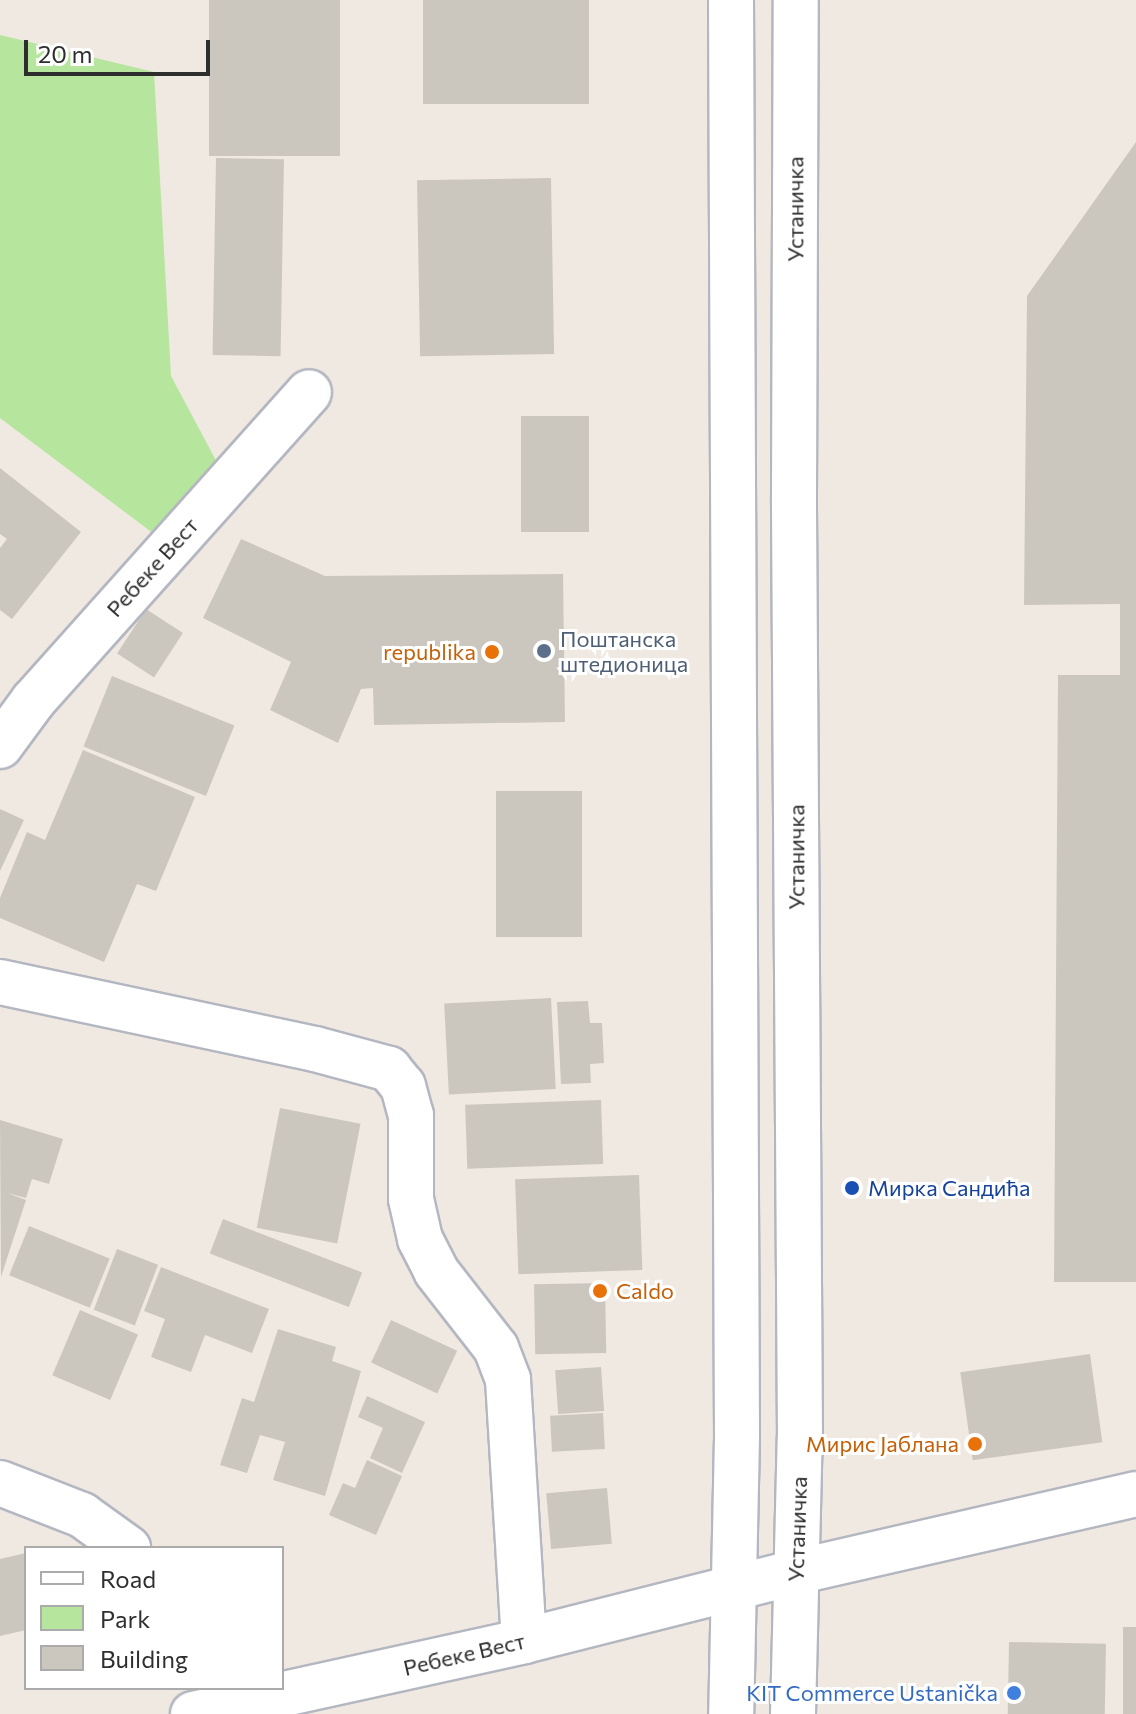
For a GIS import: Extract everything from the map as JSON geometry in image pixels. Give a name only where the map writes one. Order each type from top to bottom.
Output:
[{"type":"main road","points":[[731,0],[737,1437],[731,1714]]},
{"type":"main road","name":"Устаничка","points":[[793,1714],[800,1436],[794,512],[796,0]]},
{"type":"main road","name":"Ребеке Вест","points":[[0,746],[33,701],[309,392]]},
{"type":"main road","points":[[0,982],[315,1049],[389,1069],[403,1086],[411,1115],[411,1199],[420,1239],[436,1271],[496,1348],[508,1380],[524,1641]]},
{"type":"main road","points":[[0,1483],[82,1515],[125,1546]]},
{"type":"main road","points":[[796,1572],[1136,1494]]},
{"type":"main road","name":"Ребеке Вест","points":[[284,1688],[524,1641],[732,1585],[796,1572]]},
{"type":"main road","name":"Ребеке Вест","points":[[199,1704],[271,1690]]},
{"type":"green space","points":[[0,35],[154,72],[171,376],[228,483],[170,546],[0,418]]},
{"type":"building","points":[[209,0],[340,0],[340,156],[209,156]]},
{"type":"building","points":[[423,0],[589,0],[589,104],[423,104]]},
{"type":"building","points":[[1136,142],[1136,1282],[1054,1282],[1058,675],[1120,675],[1120,604],[1024,605],[1027,296]]},
{"type":"building","points":[[216,158],[284,159],[281,356],[213,355]]},
{"type":"building","points":[[551,178],[554,354],[420,356],[417,180]]},
{"type":"building","points":[[521,416],[589,416],[589,532],[521,532]]},
{"type":"building","points":[[0,468],[81,532],[12,619],[0,610],[0,548],[7,539],[0,534]]},
{"type":"building","points":[[241,539],[325,576],[563,574],[565,722],[374,725],[373,688],[361,689],[338,743],[270,710],[291,662],[203,618]]},
{"type":"building","points":[[146,609],[183,633],[154,677],[117,653]]},
{"type":"building","points":[[112,676],[234,725],[206,796],[84,746]]},
{"type":"building","points":[[83,750],[195,797],[156,891],[137,884],[104,962],[0,918],[0,898],[27,832],[45,840]]},
{"type":"building","points":[[496,791],[582,791],[582,937],[496,937]]},
{"type":"building","points":[[0,809],[24,820],[0,871]]},
{"type":"building","points":[[551,998],[556,1089],[449,1094],[444,1004]]},
{"type":"building","points":[[588,1001],[590,1023],[602,1023],[604,1063],[590,1064],[591,1083],[561,1084],[557,1002]]},
{"type":"building","points":[[601,1100],[603,1164],[467,1169],[465,1105]]},
{"type":"building","points":[[280,1108],[360,1124],[337,1243],[257,1228]]},
{"type":"building","points":[[0,1120],[63,1139],[49,1184],[32,1179],[26,1198],[7,1193],[26,1200],[1,1277]]},
{"type":"building","points":[[639,1175],[642,1270],[518,1274],[515,1179]]},
{"type":"building","points":[[223,1219],[362,1272],[349,1307],[210,1254]]},
{"type":"building","points":[[29,1226],[110,1259],[90,1308],[9,1275]]},
{"type":"building","points":[[117,1249],[158,1265],[135,1325],[94,1310]]},
{"type":"building","points":[[161,1267],[269,1309],[252,1353],[205,1335],[191,1372],[151,1357],[165,1319],[144,1311]]},
{"type":"building","points":[[605,1283],[606,1353],[535,1354],[534,1284]]},
{"type":"building","points":[[80,1310],[138,1335],[110,1400],[52,1375]]},
{"type":"building","points":[[391,1320],[457,1351],[437,1393],[371,1363]]},
{"type":"building","points":[[278,1329],[336,1347],[332,1361],[361,1371],[325,1496],[273,1480],[285,1442],[260,1435],[247,1473],[220,1465],[242,1398],[254,1402]]},
{"type":"building","points":[[1090,1354],[1102,1442],[973,1460],[960,1372]]},
{"type":"building","points":[[601,1367],[604,1411],[558,1414],[555,1370]]},
{"type":"building","points":[[367,1396],[425,1422],[402,1473],[370,1458],[383,1428],[358,1417]]},
{"type":"building","points":[[603,1413],[605,1449],[552,1452],[550,1416]]},
{"type":"building","points":[[367,1460],[402,1476],[376,1535],[329,1515],[343,1483],[355,1488]]},
{"type":"building","points":[[607,1488],[612,1544],[551,1549],[546,1493]]},
{"type":"building","points":[[24,1553],[24,1630],[0,1636],[0,1559]]},
{"type":"building","points":[[1123,1627],[1136,1627],[1136,1714],[1123,1714]]},
{"type":"building","points":[[1009,1642],[1106,1644],[1105,1714],[1008,1714]]},
{"type":"place","name":"Поштанска штедионица","points":[[544,651]]},
{"type":"place","name":"republika","points":[[492,652]]},
{"type":"place","name":"Мирка Сандића","points":[[852,1188]]},
{"type":"place","name":"Caldo","points":[[600,1291]]},
{"type":"place","name":"Мирис Јаблана","points":[[975,1444]]},
{"type":"place","name":"KIT Commerce Ustanička","points":[[1014,1693]]}]
